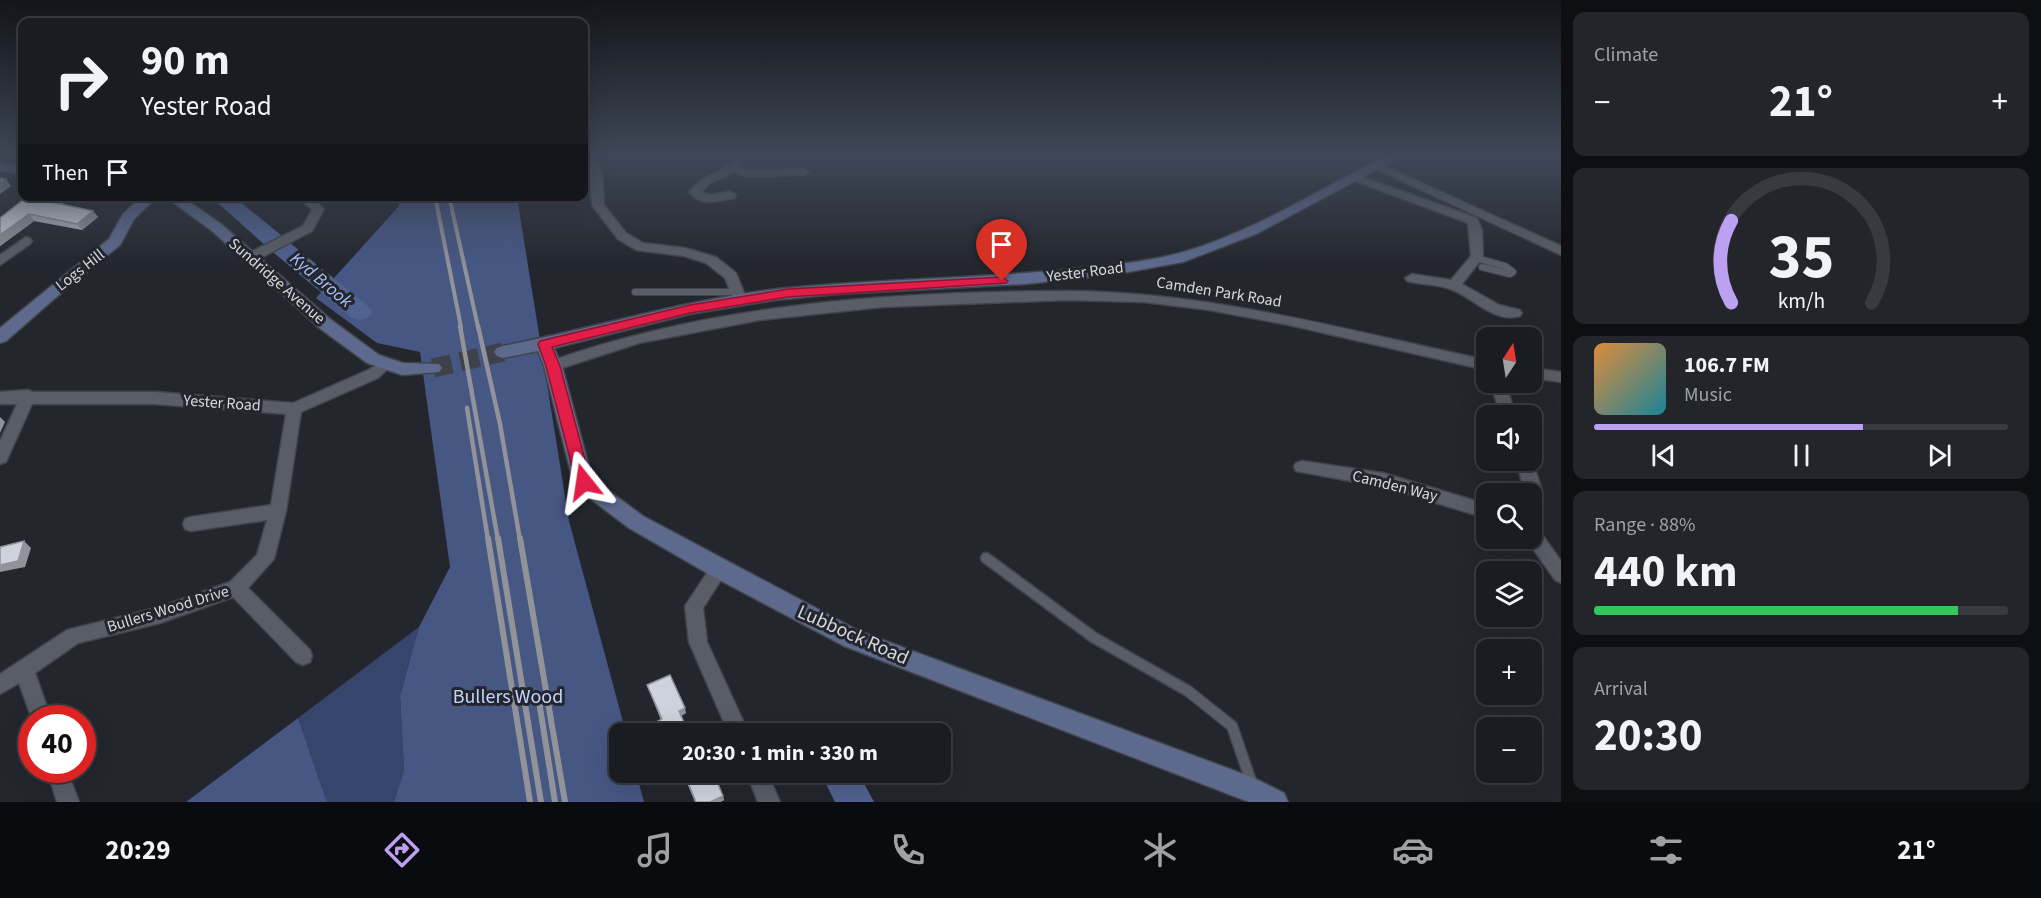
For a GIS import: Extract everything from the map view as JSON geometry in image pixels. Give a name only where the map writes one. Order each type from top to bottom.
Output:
[{"type":"street","points":[[598,192],[598,205],[622,236],[640,247],[685,252],[711,260],[730,276],[739,296]]},
{"type":"street","points":[[695,192],[698,197],[705,200],[730,195]]},
{"type":"street","name":"Yester Road","points":[[503,352],[739,296],[1025,279],[1146,264],[1183,257],[1251,231],[1327,192]]},
{"type":"street","points":[[1395,192],[1473,221],[1479,262],[1454,285]]},
{"type":"street","points":[[1435,192],[1561,251]]},
{"type":"street","name":"Logs Hill","points":[[0,337],[48,295],[115,242],[128,217],[146,201]]},
{"type":"street","name":"Sundridge Avenue","points":[[178,201],[216,227],[324,323],[385,365]]},
{"type":"street","points":[[250,258],[308,228],[318,208],[309,201]]},
{"type":"street","points":[[0,261],[26,241]]},
{"type":"street","points":[[1412,278],[1454,285],[1495,309],[1515,313]]},
{"type":"street","name":"Camden Park Road","points":[[553,366],[639,338],[761,315],[823,307],[924,299],[1072,294],[1170,300],[1261,315],[1476,363]]},
{"type":"street","name":"Lubbock Road","points":[[544,344],[553,366],[584,482],[636,522],[852,639],[1275,802]]},
{"type":"street","points":[[385,365],[402,369],[434,368]]},
{"type":"street","name":"Yester Road","points":[[0,398],[28,396],[155,398],[294,409],[373,374],[385,365]]},
{"type":"street","points":[[1542,374],[1561,377]]},
{"type":"street","points":[[0,458],[28,396]]},
{"type":"street","name":"Bullers Wood Drive","points":[[0,685],[74,636],[160,615],[236,588],[265,559],[278,511],[294,409]]},
{"type":"street","name":"Camden Way","points":[[1302,466],[1383,480],[1476,508]]},
{"type":"street","points":[[191,524],[278,511]]},
{"type":"street","points":[[1542,548],[1561,575]]},
{"type":"street","points":[[719,569],[694,606],[698,642],[734,723]]},
{"type":"street","points":[[236,588],[303,656]]},
{"type":"street","points":[[24,669],[36,705]]},
{"type":"street","points":[[61,783],[68,802]]},
{"type":"street","points":[[761,783],[770,802]]},
{"type":"lane","points":[[635,292],[739,296]]},
{"type":"lane","points":[[986,558],[1093,636],[1188,691],[1232,726],[1254,792]]},
{"type":"shaded area","points":[[419,627],[400,696],[404,770],[394,802],[327,802],[298,718]]},
{"type":"green space","name":"Bullers Wood","points":[[398,201],[518,201],[569,521],[623,723],[609,723],[609,783],[639,783],[644,802],[394,802],[404,770],[400,696],[419,627],[450,567],[420,352],[377,343],[316,298],[399,206]]},
{"type":"green space","points":[[298,718],[327,802],[186,802]]},
{"type":"building","points":[[22,201],[52,201],[93,211],[77,224],[29,214],[0,235],[0,218]]},
{"type":"building","points":[[24,541],[18,561],[0,565],[0,547]]},
{"type":"building","points":[[670,675],[685,708],[679,711],[684,723],[656,723],[662,719],[647,685]]},
{"type":"building","points":[[688,783],[718,783],[723,796],[710,802],[696,802]]},
{"type":"waterway","name":"Kyd Brook","points":[[226,201],[273,240]]},
{"type":"waterway","name":"Kyd Brook","points":[[282,248],[360,312]]},
{"type":"waterway","name":"Kyd Brook","points":[[844,783],[856,802]]},
{"type":"tunnel","points":[[433,368],[503,352]]},
{"type":"railway","points":[[436,201],[461,327]]},
{"type":"railway","points":[[450,201],[478,327]]},
{"type":"railway","points":[[460,326],[498,540]]},
{"type":"railway","points":[[478,326],[500,424],[520,540]]},
{"type":"railway","points":[[467,408],[488,540]]},
{"type":"railway","points":[[488,538],[530,802]]},
{"type":"railway","points":[[498,538],[541,802]]},
{"type":"railway","points":[[520,538],[565,802]]},
{"type":"railway","points":[[538,695],[555,802]]},
{"type":"route","points":[[584,482],[553,366],[544,344],[690,309],[802,291],[1002,281]]}]
